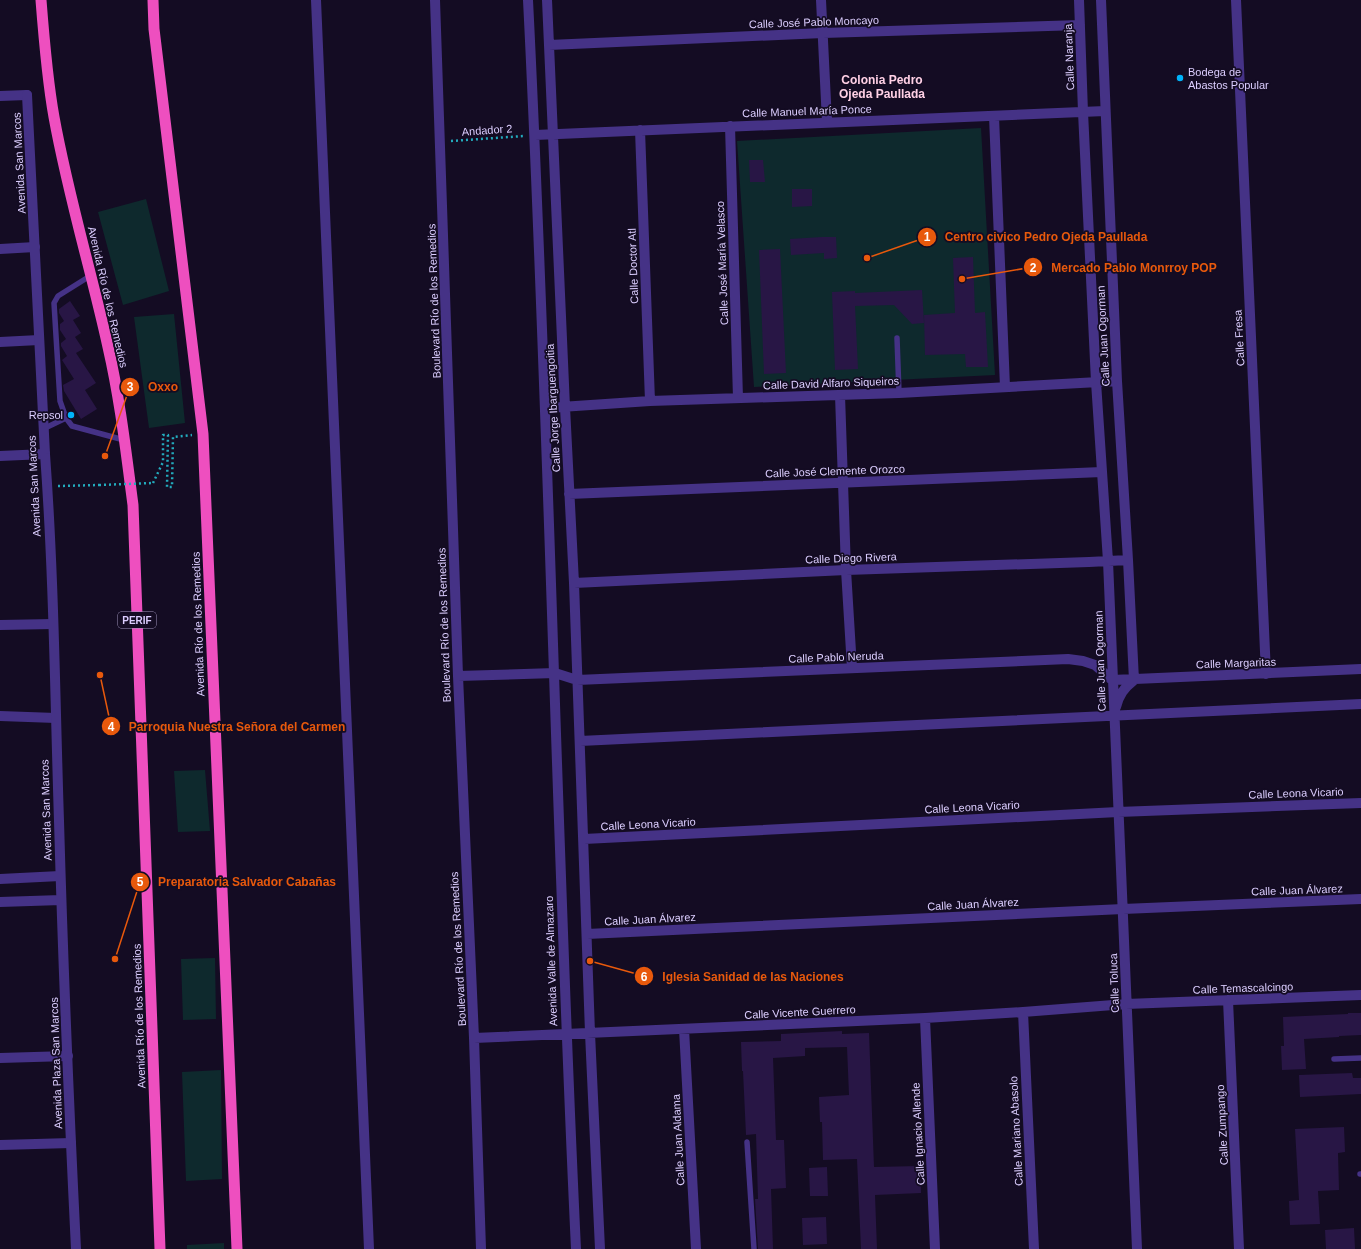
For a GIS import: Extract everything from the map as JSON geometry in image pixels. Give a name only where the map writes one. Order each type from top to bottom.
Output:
[{"type":"highway","name":"Avenida Río de los Remedios","points":[[41,0],[45,54],[54,117],[66,176],[108,347],[121,417],[133,505],[160,1249]]},
{"type":"highway","name":"Avenida Río de los Remedios","points":[[153,0],[154,29],[203,434],[237,1249]]},
{"type":"street","points":[[316,0],[369,1249]]},
{"type":"street","name":"Boulevard Río de los Remedios","points":[[435,0],[458,676],[474,1038],[481,1249]]},
{"type":"street","name":"Calle Jorge Ibarguengoitia","points":[[528,0],[546,408],[554,673]]},
{"type":"street","name":"Calle Jorge Ibarguengoitia","points":[[547,0],[574,583],[577,680]]},
{"type":"street","points":[[821,0],[827,122]]},
{"type":"street","name":"Calle Naranja","points":[[1079,0],[1083,112]]},
{"type":"street","points":[[1101,0],[1105,111]]},
{"type":"street","name":"Calle Fresa","points":[[1236,0],[1266,674]]},
{"type":"street","name":"Calle José Pablo Moncayo","points":[[549,45],[1080,25]]},
{"type":"street","name":"Avenida San Marcos","points":[[0,96],[27,95],[53,624],[60,876]]},
{"type":"street","name":"Calle Manuel María Ponce","points":[[534,135],[1105,111]]},
{"type":"street","name":"Calle Juan Ogorman","points":[[1105,111],[1117,381],[1134,680],[1125,687],[1119,697],[1114,716]]},
{"type":"street","name":"Calle Juan Ogorman","points":[[1083,112],[1096,382],[1108,561],[1114,716]]},
{"type":"street","points":[[994,116],[1005,387]]},
{"type":"street","name":"Calle José María Velasco","points":[[730,126],[738,398]]},
{"type":"street","name":"Calle Doctor Atl","points":[[640,130],[650,401]]},
{"type":"street","points":[[0,248],[35,247]]},
{"type":"street","points":[[0,342],[39,340]]},
{"type":"street","name":"Calle David Alfaro Siqueiros","points":[[546,408],[650,401],[899,393],[1117,381]]},
{"type":"street","points":[[840,395],[846,570],[852,668]]},
{"type":"street","points":[[0,456],[44,454]]},
{"type":"street","name":"Calle José Clemente Orozco","points":[[569,494],[1102,472]]},
{"type":"street","name":"Calle Diego Rivera","points":[[574,583],[846,570],[1128,560]]},
{"type":"street","points":[[0,625],[53,624]]},
{"type":"street","name":"Calle Pablo Neruda","points":[[458,676],[554,673],[577,680],[1068,659],[1083,661],[1095,665],[1112,680]]},
{"type":"street","name":"Calle Margaritas","points":[[1112,680],[1361,670]]},
{"type":"street","name":"Avenida Valle de Almazaro","points":[[554,673],[566,1035],[576,1249]]},
{"type":"street","points":[[577,680],[590,1033],[600,1249]]},
{"type":"street","points":[[580,741],[1361,704]]},
{"type":"street","points":[[0,716],[56,718]]},
{"type":"street","name":"Calle Toluca","points":[[1114,716],[1137,1249]]},
{"type":"street","name":"Calle Leona Vicario","points":[[584,840],[1118,812],[1361,803]]},
{"type":"street","points":[[0,878],[60,876]]},
{"type":"street","name":"Avenida Plaza San Marcos","points":[[60,876],[76,1249]]},
{"type":"street","name":"Calle Juan Álvarez","points":[[587,934],[1361,899]]},
{"type":"street","points":[[0,902],[61,900]]},
{"type":"street","name":"Calle Temascalcingo","points":[[1126,1004],[1361,995]]},
{"type":"street","name":"Calle Zumpango","points":[[1228,1000],[1239,1249]]},
{"type":"street","name":"Calle Vicente Guerrero","points":[[474,1038],[925,1018],[1126,1004]]},
{"type":"street","name":"Calle Mariano Abasolo","points":[[1023,1012],[1034,1249]]},
{"type":"street","name":"Calle Ignacio Allende","points":[[925,1018],[935,1249]]},
{"type":"street","name":"Calle Juan Aldama","points":[[684,1029],[696,1249]]},
{"type":"street","points":[[0,1058],[68,1056]]},
{"type":"street","points":[[0,1145],[71,1143]]},
{"type":"lane","points":[[90,276],[58,296],[54,303],[60,401],[66,418],[72,426],[124,440]]},
{"type":"lane","points":[[897,338],[899,393]]},
{"type":"lane","points":[[43,428],[66,418]]},
{"type":"lane","points":[[1334,1059],[1361,1058]]},
{"type":"lane","points":[[747,1142],[754,1249]]},
{"type":"path","name":"Andador 2","points":[[440,142],[534,135]]},
{"type":"path","points":[[47,486],[153,483],[163,462],[163,436],[168,436],[167,487],[172,487],[173,437],[203,434]]},
{"type":"green space","points":[[981,128],[995,375],[754,387],[737,141]]},
{"type":"green space","points":[[146,199],[169,291],[123,305],[98,212]]},
{"type":"green space","points":[[174,314],[185,423],[149,428],[134,317]]},
{"type":"green space","points":[[205,770],[210,831],[178,832],[174,771]]},
{"type":"green space","points":[[215,958],[216,1019],[183,1020],[181,959]]},
{"type":"green space","points":[[221,1070],[222,1179],[186,1181],[182,1072]]},
{"type":"green space","points":[[224,1243],[224,1249],[187,1249],[187,1245]]},
{"type":"building","points":[[749,160],[763,160],[765,182],[750,182]]},
{"type":"building","points":[[792,189],[812,189],[812,206],[792,207]]},
{"type":"building","points":[[836,237],[837,258],[824,259],[824,253],[791,255],[790,239]]},
{"type":"building","points":[[780,249],[786,373],[764,374],[759,250]]},
{"type":"building","points":[[973,257],[975,313],[985,312],[988,367],[966,367],[965,354],[925,355],[924,315],[955,313],[953,258]]},
{"type":"building","points":[[922,290],[924,323],[912,324],[894,305],[855,306],[858,369],[835,370],[832,292],[855,291],[855,293]]},
{"type":"building","points":[[70,301],[80,316],[73,320],[81,333],[75,337],[83,349],[76,353],[96,383],[85,390],[97,409],[81,419],[64,391],[63,385],[74,379],[62,360],[67,356],[61,346],[61,343],[66,339],[60,330],[60,324],[64,321],[59,313],[59,309]]},
{"type":"building","points":[[1361,1013],[1361,1035],[1304,1039],[1306,1069],[1282,1070],[1281,1046],[1284,1046],[1283,1017]]},
{"type":"building","points":[[842,1031],[842,1034],[869,1033],[874,1167],[920,1166],[921,1193],[875,1195],[877,1249],[861,1249],[857,1159],[823,1160],[822,1122],[820,1122],[819,1097],[849,1095],[847,1047],[805,1048],[805,1056],[773,1058],[776,1140],[784,1140],[786,1188],[771,1189],[773,1249],[758,1249],[755,1199],[758,1199],[756,1134],[746,1135],[741,1042],[781,1041],[781,1034]]},
{"type":"building","points":[[1352,1073],[1353,1078],[1361,1078],[1361,1094],[1300,1097],[1299,1075]]},
{"type":"building","points":[[1344,1127],[1345,1152],[1338,1153],[1339,1190],[1318,1191],[1320,1224],[1290,1225],[1289,1201],[1299,1200],[1295,1129]]},
{"type":"building","points":[[827,1167],[828,1196],[810,1196],[809,1168]]},
{"type":"building","points":[[826,1217],[827,1244],[803,1245],[802,1218]]},
{"type":"building","points":[[1354,1228],[1355,1249],[1326,1249],[1325,1230]]},
{"type":"place","name":"Bodega de Abastos Popular","points":[[1180,78]]},
{"type":"place","name":"Centro civico Pedro Ojeda Paullada","points":[[867,258]]},
{"type":"place","name":"Mercado Pablo Monrroy POP","points":[[962,279]]},
{"type":"place","name":"Repsol","points":[[71,415]]},
{"type":"place","name":"Oxxo","points":[[105,456]]},
{"type":"place","name":"Parroquia Nuestra Señora del Carmen","points":[[100,675]]},
{"type":"place","name":"Preparatoria Salvador Cabañas","points":[[115,959]]},
{"type":"place","name":"Iglesia Sanidad de las Naciones","points":[[590,961]]},
{"type":"district","name":"Colonia Pedro Ojeda Paullada","points":[[882,87]]}]
